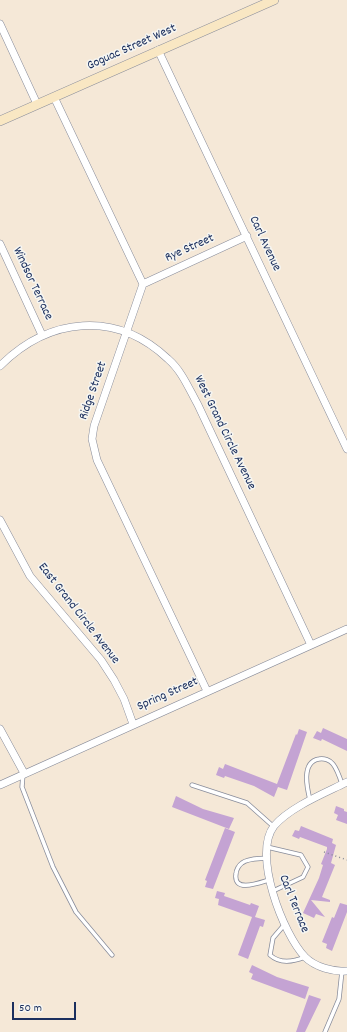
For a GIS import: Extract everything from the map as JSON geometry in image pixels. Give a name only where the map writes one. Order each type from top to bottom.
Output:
[{"type":"street","name":"Goguac Street West","points":[[0,121],[274,0]]},
{"type":"street","points":[[0,24],[37,104]]},
{"type":"street","name":"Carl Avenue","points":[[158,50],[347,449]]},
{"type":"street","points":[[54,97],[142,284]]},
{"type":"street","name":"Rye Street","points":[[142,284],[247,236]]},
{"type":"street","name":"Windsor Terrace","points":[[0,244],[42,335]]},
{"type":"street","name":"Ridge Street","points":[[142,284],[94,426],[92,439],[97,460],[207,691]]},
{"type":"street","name":"West Grand Circle Avenue","points":[[42,335],[64,328],[87,326],[111,327],[127,332],[150,345],[169,360],[182,375],[311,645]]},
{"type":"street","points":[[0,366],[15,352],[42,335]]},
{"type":"street","name":"East Grand Circle Avenue","points":[[0,520],[30,576],[100,660],[114,680],[124,699],[133,724]]},
{"type":"street","name":"Spring Street","points":[[0,785],[347,629]]},
{"type":"street","points":[[0,729],[24,773]]},
{"type":"street","name":"Carl Terrace","points":[[344,971],[320,967],[305,957],[295,943],[269,880],[267,847],[274,827],[290,812],[345,783]]},
{"type":"lane","points":[[310,801],[306,787],[307,775],[311,764],[317,759],[322,758],[333,764],[345,783]]},
{"type":"lane","points":[[24,773],[22,787],[53,867],[76,912],[112,954]]},
{"type":"lane","points":[[192,785],[247,803],[274,827]]},
{"type":"lane","points":[[267,847],[301,856],[308,867],[304,877],[273,891]]},
{"type":"lane","points":[[267,858],[242,863],[238,867],[236,879],[238,883],[244,886],[269,880]]},
{"type":"lane","points":[[286,923],[273,938],[270,954],[279,960],[290,962],[305,957]]},
{"type":"lane","points":[[325,1032],[339,999],[344,971]]},
{"type":"path","points":[[324,852],[347,860]]},
{"type":"building","points":[[323,728],[347,739],[347,751],[322,739],[321,741],[313,738],[317,731],[321,733]]},
{"type":"building","points":[[299,729],[307,732],[287,790],[278,787],[274,797],[254,786],[225,776],[224,778],[216,775],[219,767],[223,769],[225,764],[277,784]]},
{"type":"building","points":[[176,796],[203,809],[234,818],[229,829],[172,807]]},
{"type":"building","points":[[336,806],[347,812],[347,824],[336,820],[338,815],[334,813]]},
{"type":"building","points":[[301,826],[333,839],[332,843],[336,845],[331,863],[335,865],[322,897],[330,900],[330,902],[311,900],[325,917],[316,914],[314,918],[303,913],[319,878],[323,865],[321,864],[327,847],[300,837],[299,839],[292,836],[295,830],[299,831]]},
{"type":"building","points":[[225,828],[235,832],[213,889],[205,887],[207,881],[205,880]]},
{"type":"building","points":[[217,891],[225,893],[224,896],[250,905],[251,903],[259,906],[255,917],[265,920],[263,927],[260,926],[248,959],[238,955],[252,917],[218,905],[219,899],[215,898]]},
{"type":"building","points":[[340,903],[347,905],[347,912],[332,951],[326,948],[327,944],[322,942],[332,917],[334,918]]},
{"type":"building","points":[[252,965],[277,977],[309,987],[305,999],[251,979],[253,974],[249,972]]},
{"type":"building","points":[[309,995],[321,999],[305,1032],[296,1032]]}]
